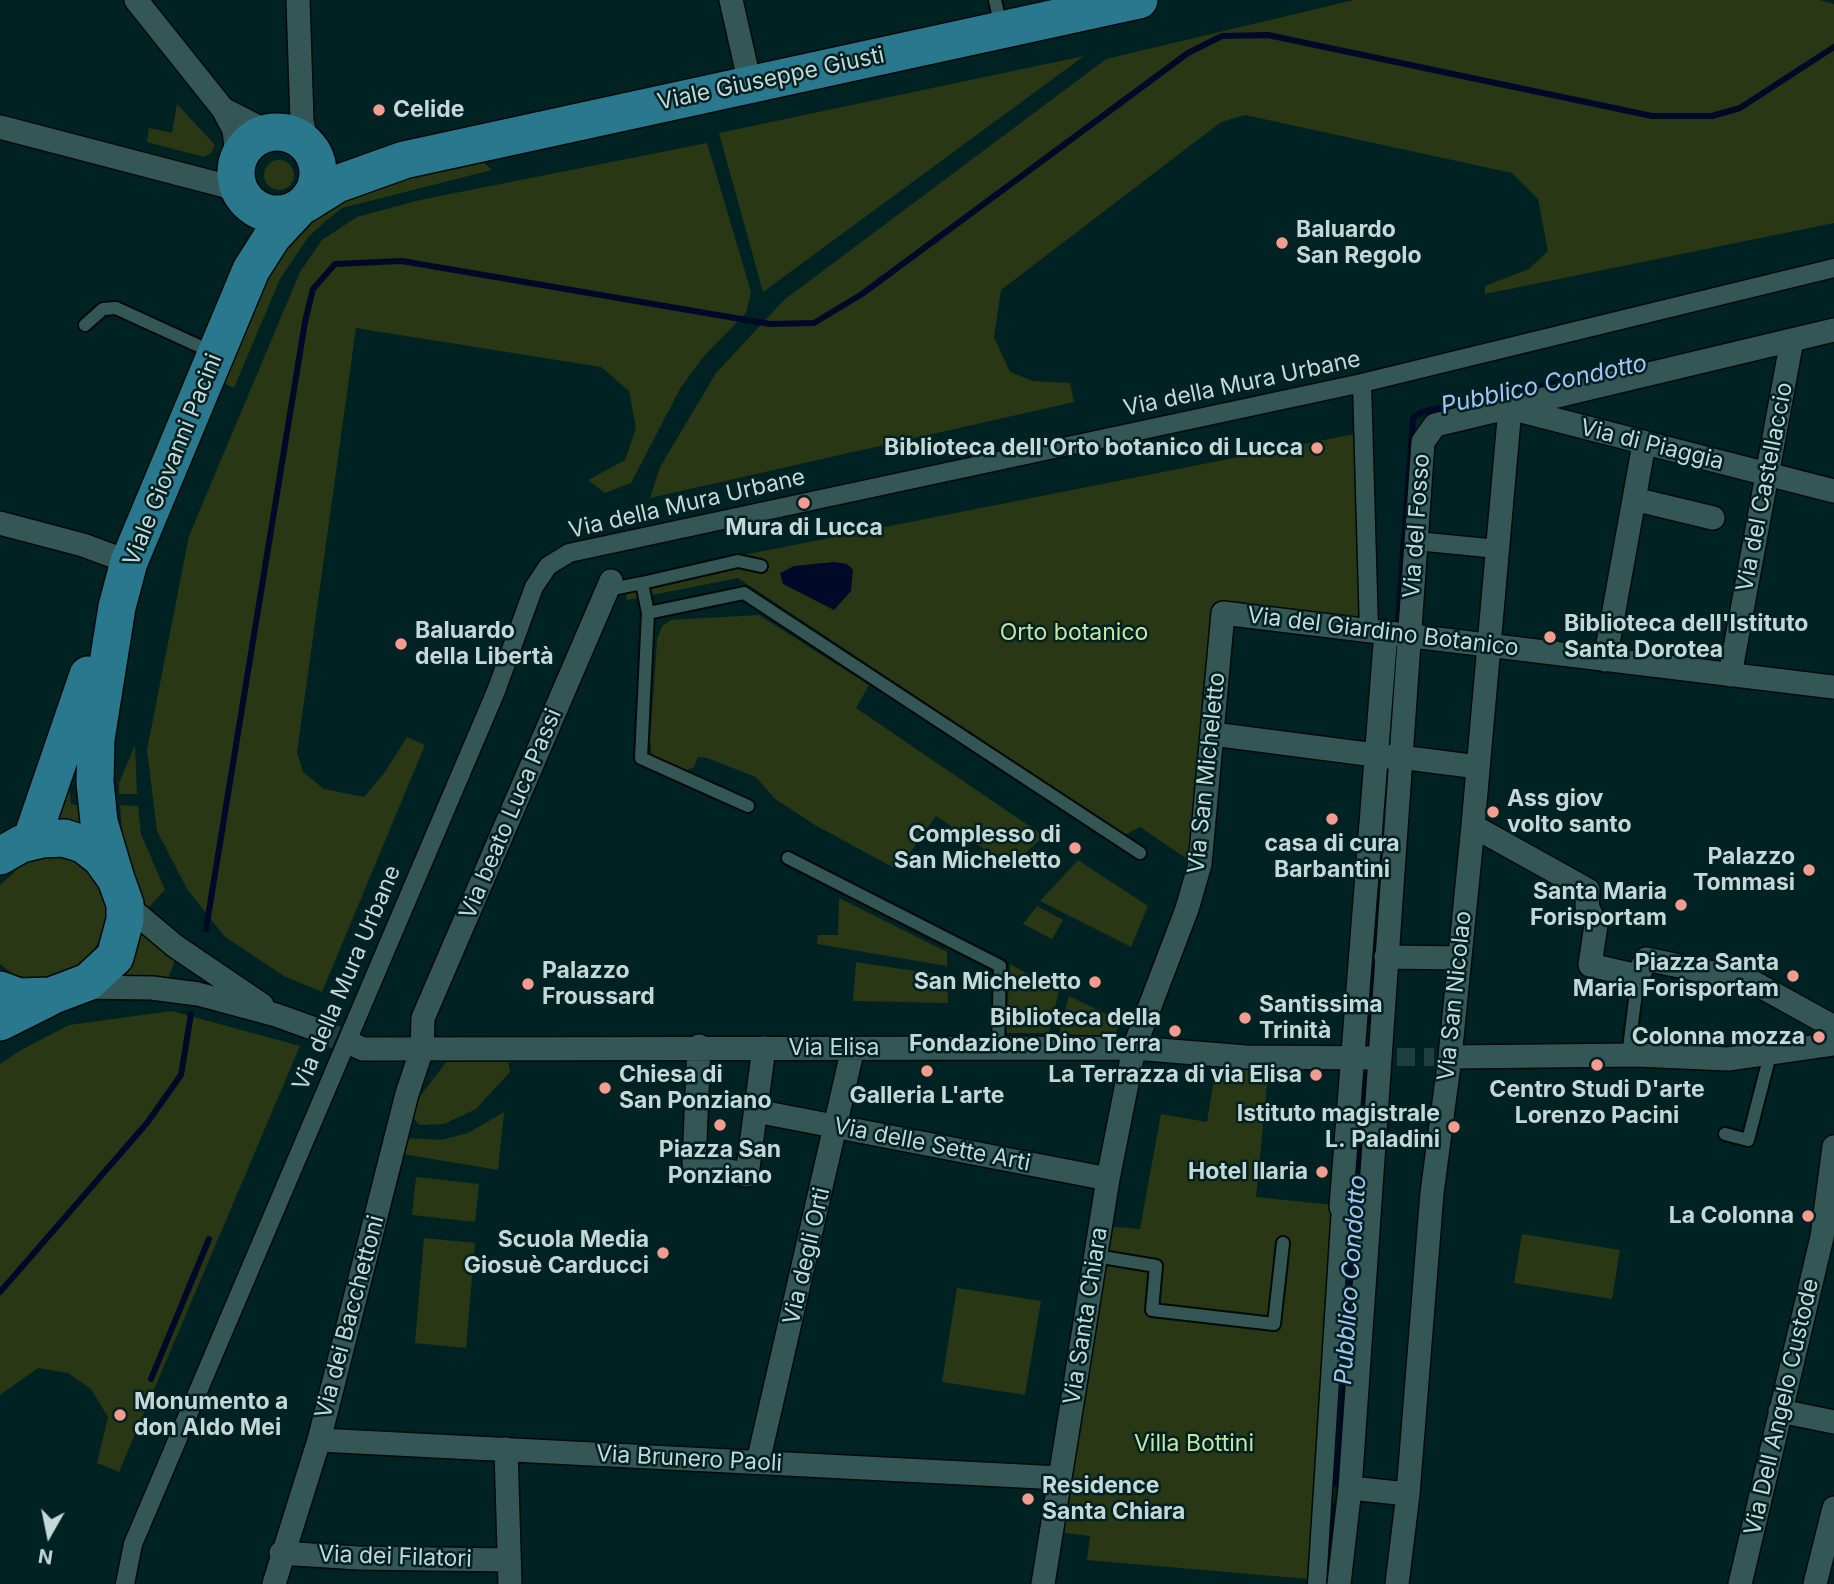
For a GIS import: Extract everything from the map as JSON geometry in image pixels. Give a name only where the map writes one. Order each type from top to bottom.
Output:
[{"type":"main road","name":"Viale Giuseppe Giusti","points":[[302,206],[337,184],[404,160],[750,84],[998,15],[1139,0]]},
{"type":"main road","points":[[270,133],[290,134],[310,150],[317,164],[317,186],[302,206],[288,213],[264,212],[241,184],[253,140],[270,133]]},
{"type":"main road","name":"Viale Giuseppe Giusti","points":[[310,150],[344,162],[404,160]]},
{"type":"main road","name":"Viale Giovanni Pacini","points":[[232,315],[250,230],[241,184]]},
{"type":"main road","name":"Viale Giovanni Pacini","points":[[117,607],[130,562],[254,264],[285,221],[302,206]]},
{"type":"main road","points":[[15,849],[117,607]]},
{"type":"main road","points":[[0,1022],[97,975],[114,957],[121,942],[121,892],[103,841],[94,782],[96,739],[117,607]]},
{"type":"main road","points":[[15,849],[55,838],[83,844],[101,858],[121,892]]},
{"type":"main road","points":[[0,990],[19,997],[64,992]]},
{"type":"street","points":[[0,127],[241,184],[234,130],[223,109],[136,0]]},
{"type":"street","points":[[298,0],[302,121],[310,150]]},
{"type":"street","points":[[731,0],[750,84]]},
{"type":"street","points":[[223,109],[270,133]]},
{"type":"street","name":"Via della Mura Urbane","points":[[125,1584],[133,1545],[496,691],[534,587],[548,566],[569,553],[1362,383],[1834,268]]},
{"type":"street","name":"Via del Fosso","points":[[1339,1584],[1389,1057],[1386,957],[1392,633],[1416,541],[1423,442],[1428,430],[1435,425],[1834,330]]},
{"type":"street","name":"Via del Castellaccio","points":[[1730,675],[1792,340]]},
{"type":"street","points":[[1362,383],[1392,633]]},
{"type":"street","name":"Via di Piaggia","points":[[1510,408],[1834,491]]},
{"type":"street","name":"Via San Nicolao","points":[[1397,1584],[1408,1494],[1442,1057],[1458,958],[1473,826],[1510,408]]},
{"type":"street","points":[[1605,660],[1644,444]]},
{"type":"street","points":[[1634,499],[1713,518]]},
{"type":"street","points":[[0,523],[83,545],[130,562]]},
{"type":"street","name":"Via del Fosso","points":[[1416,541],[1498,549]]},
{"type":"street","name":"Via beato Luca Passi","points":[[422,1049],[423,1018],[609,585]]},
{"type":"street","name":"Via del Giardino Botanico","points":[[1223,613],[1834,687]]},
{"type":"street","name":"Via San Micheletto","points":[[1134,1048],[1188,909],[1200,864],[1223,613]]},
{"type":"street","points":[[1213,734],[1478,767]]},
{"type":"street","name":"Via del Fosso","points":[[1317,1584],[1352,1059],[1388,756]]},
{"type":"street","points":[[1473,826],[1588,890],[1587,906],[1596,926],[1590,965],[1638,976],[1646,959],[1751,981],[1834,1027]]},
{"type":"street","points":[[121,892],[175,946],[276,1015]]},
{"type":"street","points":[[1386,957],[1458,958]]},
{"type":"street","points":[[64,992],[172,990],[276,1015],[316,1029]]},
{"type":"street","points":[[1442,1057],[1628,1056],[1727,1059],[1834,1044]]},
{"type":"street","name":"Via Elisa","points":[[354,1045],[363,1049],[699,1046],[1134,1048],[1246,1057],[1389,1057]]},
{"type":"street","points":[[699,1046],[694,1163],[747,1175],[764,1048]]},
{"type":"street","name":"Via degli Orti","points":[[758,1462],[853,1048]]},
{"type":"street","name":"Via Santa Chiara","points":[[1043,1584],[1108,1179],[1134,1048]]},
{"type":"street","name":"Via dei Bacchettoni","points":[[274,1584],[281,1553],[319,1440],[407,1094],[422,1049]]},
{"type":"street","name":"Via delle Sette Arti","points":[[756,1111],[1108,1179]]},
{"type":"street","name":"Via Dell Angelo Custode","points":[[1740,1584],[1822,1237],[1834,1147]]},
{"type":"street","points":[[1780,1411],[1834,1422]]},
{"type":"street","name":"Via Brunero Paoli","points":[[319,1440],[1060,1478]]},
{"type":"street","points":[[506,1449],[510,1584]]},
{"type":"street","points":[[1322,1485],[1408,1494]]},
{"type":"street","points":[[1815,1584],[1834,1508]]},
{"type":"street","name":"Via dei Filatori","points":[[281,1553],[358,1558],[509,1560]]},
{"type":"lane","points":[[85,325],[103,309],[116,308],[216,354]]},
{"type":"lane","points":[[609,585],[642,583],[738,561],[761,566]]},
{"type":"lane","points":[[642,583],[648,613],[641,758],[748,806]]},
{"type":"lane","points":[[648,613],[744,593],[1140,853]]},
{"type":"lane","points":[[788,858],[1000,967],[998,1048]]},
{"type":"lane","points":[[1628,1056],[1638,976]]},
{"type":"lane","points":[[1725,1134],[1748,1140],[1771,1051]]},
{"type":"lane","points":[[1096,1256],[1156,1266],[1152,1310],[1274,1324],[1283,1243]]},
{"type":"green space","points":[[1354,0],[1819,0],[1834,4],[1834,223],[1485,294],[1485,286],[1529,269],[1548,251],[1538,199],[1512,173],[1245,115],[1221,122],[1001,290],[994,337],[1010,372],[1033,381],[1070,383],[1074,402],[650,498],[660,467],[716,373],[784,300],[1106,59]]},
{"type":"green space","points":[[1084,56],[763,292],[719,133]]},
{"type":"green space","points":[[177,104],[215,145],[211,153],[204,157],[147,142],[149,128],[172,133]]},
{"type":"green space","points":[[707,143],[751,292],[746,313],[705,355],[681,387],[631,483],[605,493],[588,480],[625,460],[636,428],[629,391],[601,367],[356,328],[297,752],[303,772],[324,789],[364,797],[385,772],[407,737],[425,745],[322,992],[284,976],[225,937],[187,889],[157,831],[147,750],[189,536],[300,272],[322,240],[357,217],[420,200]]},
{"type":"green space","points":[[279,160],[290,164],[294,175],[290,186],[279,190],[268,186],[264,175],[268,164]]},
{"type":"green space","points":[[481,160],[492,170],[342,208],[327,220],[309,236],[280,279],[234,388],[221,382],[271,268],[296,228],[349,192]]},
{"type":"green space","name":"Orto botanico","points":[[1360,433],[1362,621],[1218,603],[1197,862],[1193,863],[1140,827],[1125,835],[738,578],[627,600],[622,579]]},
{"type":"green space","points":[[759,615],[869,685],[856,708],[1044,836],[1010,867],[936,816],[898,870],[815,825],[775,799],[756,777],[707,758],[698,757],[694,767],[685,771],[656,760],[651,752],[650,740],[657,640],[662,626],[671,620]]},
{"type":"green space","points":[[135,745],[137,794],[119,794],[119,783]]},
{"type":"green space","points":[[69,787],[71,804],[85,807],[87,831],[56,824]]},
{"type":"green space","points":[[120,805],[138,806],[141,834],[165,890],[147,909],[131,880],[123,850]]},
{"type":"green space","points":[[53,856],[81,864],[93,875],[106,899],[108,916],[101,939],[88,957],[73,969],[50,979],[16,976],[0,964],[0,885],[24,863]]},
{"type":"green space","points":[[1078,860],[1148,906],[1131,947],[1040,901]]},
{"type":"green space","points":[[839,898],[947,952],[947,966],[817,944],[818,935],[838,935]]},
{"type":"green space","points":[[1037,906],[1063,920],[1052,939],[1023,924]]},
{"type":"green space","points":[[139,926],[176,957],[168,979],[117,975]]},
{"type":"green space","points":[[856,962],[948,976],[948,1003],[853,1001]]},
{"type":"green space","points":[[1010,964],[1059,991],[1049,1033],[1006,1033]]},
{"type":"green space","points":[[1069,996],[1120,1021],[1115,1036],[1059,1034]]},
{"type":"green space","points":[[172,1011],[300,1046],[119,1472],[97,1463],[108,1417],[91,1389],[68,1373],[38,1368],[0,1395],[0,1064],[69,1025]]},
{"type":"green space","points":[[451,1056],[508,1060],[510,1072],[476,1109],[444,1124],[420,1125],[411,1116],[411,1108]]},
{"type":"green space","name":"Villa Bottini","points":[[1269,1065],[1256,1197],[1333,1205],[1309,1579],[1087,1560],[1090,1536],[1057,1532],[1105,1226],[1140,1229],[1161,1114],[1207,1122],[1216,1066]]},
{"type":"green space","points":[[504,1112],[498,1170],[403,1154],[406,1138],[441,1140],[468,1133]]},
{"type":"green space","points":[[416,1177],[479,1184],[475,1222],[412,1215]]},
{"type":"green space","points":[[1522,1234],[1620,1250],[1612,1299],[1514,1283]]},
{"type":"green space","points":[[424,1238],[475,1243],[466,1348],[415,1343]]},
{"type":"green space","points":[[957,1288],[1041,1301],[1025,1395],[942,1382]]},
{"type":"water","points":[[834,562],[847,564],[853,570],[851,591],[834,610],[783,584],[780,573],[794,566]]},
{"type":"waterway","points":[[206,929],[305,322],[313,289],[335,264],[402,261],[770,324],[814,323],[862,294],[1188,53],[1222,36],[1268,35],[1652,116],[1712,116],[1740,108],[1834,47]]},
{"type":"waterway","name":"Pubblico Condotto","points":[[1398,622],[1413,418],[1422,412],[1647,363]]},
{"type":"waterway","name":"Pubblico Condotto","points":[[1389,744],[1393,688]]},
{"type":"waterway","name":"Pubblico Condotto","points":[[1369,1024],[1388,772]]},
{"type":"waterway","points":[[0,1292],[147,1123],[181,1075],[191,1014]]},
{"type":"waterway","name":"Pubblico Condotto","points":[[1337,1484],[1365,1076]]},
{"type":"waterway","points":[[151,1379],[209,1239]]},
{"type":"waterway","name":"Pubblico Condotto","points":[[1332,1551],[1335,1506]]},
{"type":"tunnel","points":[[315,1029],[354,1045]]},
{"type":"tunnel","points":[[1397,1057],[1434,1057]]},
{"type":"place","name":"Celide","points":[[379,110]]},
{"type":"place","name":"Baluardo San Regolo","points":[[1282,243]]},
{"type":"place","name":"Biblioteca dell'Orto botanico di Lucca","points":[[1317,448]]},
{"type":"place","name":"Mura di Lucca","points":[[804,503]]},
{"type":"place","name":"Biblioteca dell'Istituto Santa Dorotea","points":[[1550,637]]},
{"type":"place","name":"Baluardo della Libertà","points":[[401,644]]},
{"type":"place","name":"Ass giov volto santo","points":[[1493,812]]},
{"type":"place","name":"casa di cura Barbantini","points":[[1332,819]]},
{"type":"place","name":"Complesso di San Micheletto","points":[[1075,848]]},
{"type":"place","name":"Palazzo Tommasi","points":[[1809,870]]},
{"type":"place","name":"Santa Maria Forisportam","points":[[1681,905]]},
{"type":"place","name":"Piazza Santa Maria Forisportam","points":[[1793,976]]},
{"type":"place","name":"San Micheletto","points":[[1095,982]]},
{"type":"place","name":"Palazzo Froussard","points":[[528,984]]},
{"type":"place","name":"Santissima Trinità","points":[[1245,1018]]},
{"type":"place","name":"Biblioteca della Fondazione Dino Terra","points":[[1175,1031]]},
{"type":"place","name":"Colonna mozza","points":[[1819,1037]]},
{"type":"place","name":"Centro Studi D'arte Lorenzo Pacini","points":[[1597,1065]]},
{"type":"place","name":"Galleria L'arte","points":[[927,1071]]},
{"type":"place","name":"La Terrazza di via Elisa","points":[[1316,1075]]},
{"type":"place","name":"Chiesa di San Ponziano","points":[[605,1088]]},
{"type":"place","name":"Piazza San Ponziano","points":[[720,1125]]},
{"type":"place","name":"Istituto magistrale L. Paladini","points":[[1454,1127]]},
{"type":"place","name":"Hotel Ilaria","points":[[1322,1172]]},
{"type":"place","name":"La Colonna","points":[[1808,1216]]},
{"type":"place","name":"Scuola Media Giosuè Carducci","points":[[663,1253]]},
{"type":"place","name":"Monumento a don Aldo Mei","points":[[120,1415]]},
{"type":"place","name":"Residence Santa Chiara","points":[[1028,1499]]}]
